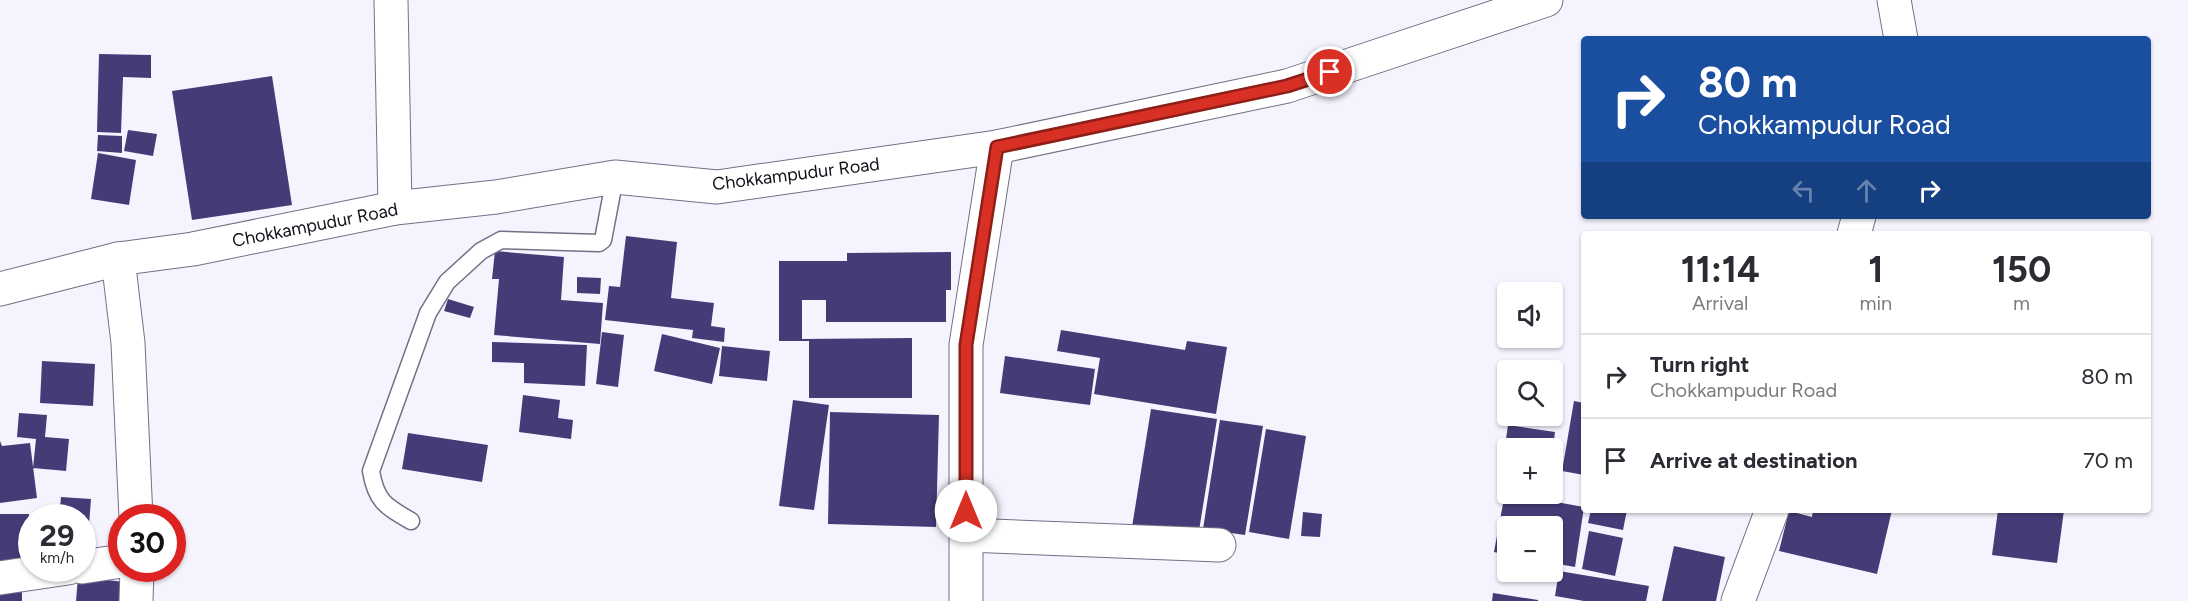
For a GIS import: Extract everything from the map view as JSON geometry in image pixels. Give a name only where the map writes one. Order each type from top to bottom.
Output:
[{"type":"street","points":[[391,0],[395,208]]},
{"type":"street","name":"Chokkampudur Road","points":[[0,289],[118,259],[193,249],[395,208],[496,197],[615,177],[717,187],[997,147],[1287,86],[1546,0]]},
{"type":"street","points":[[1894,0],[1900,36]]},
{"type":"street","points":[[966,601],[966,345],[997,147]]},
{"type":"street","points":[[118,259],[128,343],[135,504]]},
{"type":"street","points":[[1738,601],[1771,513]]},
{"type":"street","points":[[966,535],[1219,545]]},
{"type":"street","points":[[0,578],[18,575]]},
{"type":"street","points":[[136,601],[137,582]]},
{"type":"lane","points":[[411,521],[389,508],[375,493],[371,471],[428,313],[447,282],[481,252],[501,240],[599,243],[603,240],[615,177]]},
{"type":"building","points":[[99,54],[151,55],[151,78],[123,77],[121,133],[97,132]]},
{"type":"building","points":[[272,76],[292,205],[192,220],[172,91]]},
{"type":"building","points":[[128,130],[157,134],[153,156],[124,151]]},
{"type":"building","points":[[98,135],[122,136],[122,153],[97,151]]},
{"type":"building","points":[[98,153],[136,160],[129,205],[91,199]]},
{"type":"building","points":[[626,236],[677,242],[671,298],[714,303],[711,326],[725,328],[724,342],[692,338],[693,330],[605,320],[609,286],[620,287]]},
{"type":"building","points":[[495,251],[564,257],[561,300],[603,303],[600,344],[494,335],[499,279],[492,279]]},
{"type":"building","points":[[951,252],[951,290],[946,290],[946,322],[826,322],[826,300],[802,300],[802,339],[912,338],[912,398],[809,398],[809,341],[779,341],[779,261],[847,261],[847,253]]},
{"type":"building","points":[[577,277],[601,278],[600,294],[577,293]]},
{"type":"building","points":[[448,299],[474,307],[470,318],[444,311]]},
{"type":"building","points":[[1061,330],[1185,350],[1187,341],[1227,347],[1216,414],[1094,394],[1100,358],[1057,351]]},
{"type":"building","points":[[602,332],[624,335],[618,387],[596,384]]},
{"type":"building","points":[[662,334],[720,348],[712,384],[654,371]]},
{"type":"building","points":[[492,342],[587,345],[585,386],[524,383],[524,363],[492,362]]},
{"type":"building","points":[[722,346],[770,351],[767,381],[719,376]]},
{"type":"building","points":[[1005,356],[1095,369],[1090,405],[1000,393]]},
{"type":"building","points":[[42,361],[95,364],[93,406],[40,403]]},
{"type":"building","points":[[523,395],[560,400],[558,418],[573,420],[571,439],[519,432]]},
{"type":"building","points":[[793,400],[829,405],[814,510],[779,506]]},
{"type":"building","points":[[1574,401],[1581,402],[1581,474],[1563,471]]},
{"type":"building","points":[[1151,409],[1217,419],[1198,537],[1132,527]]},
{"type":"building","points":[[830,412],[939,415],[936,527],[828,524]]},
{"type":"building","points":[[19,413],[47,415],[45,437],[69,439],[66,471],[33,468],[36,439],[17,437]]},
{"type":"building","points":[[1220,420],[1263,426],[1245,535],[1203,529]]},
{"type":"building","points":[[1508,426],[1555,432],[1554,438],[1506,438]]},
{"type":"building","points":[[1266,429],[1306,436],[1289,539],[1249,532]]},
{"type":"building","points":[[408,433],[488,445],[482,482],[402,469]]},
{"type":"building","points":[[0,441],[2,446],[30,443],[37,498],[0,503]]},
{"type":"building","points":[[61,497],[91,499],[91,504],[60,504]]},
{"type":"building","points":[[1563,503],[1581,506],[1581,513],[1583,513],[1575,567],[1563,565],[1563,516],[1501,516],[1503,504]]},
{"type":"building","points":[[1303,512],[1322,514],[1320,537],[1301,536]]},
{"type":"building","points":[[1590,513],[1626,513],[1623,530],[1588,523]]},
{"type":"building","points":[[1788,513],[1812,517],[1813,513],[1891,513],[1877,574],[1779,551]]},
{"type":"building","points":[[1998,513],[2064,513],[2057,563],[1992,555]]},
{"type":"building","points":[[0,514],[18,514],[18,573],[0,573]]},
{"type":"building","points":[[1589,531],[1623,538],[1615,576],[1582,569]]},
{"type":"building","points":[[1497,536],[1497,553],[1494,552]]},
{"type":"building","points":[[1674,546],[1725,557],[1716,601],[1662,601]]},
{"type":"building","points":[[1563,572],[1649,586],[1646,601],[1584,601],[1555,596],[1557,582],[1563,582]]},
{"type":"building","points":[[96,579],[125,582],[123,601],[76,601],[78,582],[96,582]]},
{"type":"building","points":[[22,592],[22,601],[0,601],[0,594]]},
{"type":"building","points":[[1493,593],[1538,600],[1538,601],[1492,601]]},
{"type":"route","points":[[966,511],[966,345],[997,147],[1287,86],[1330,72]]}]
